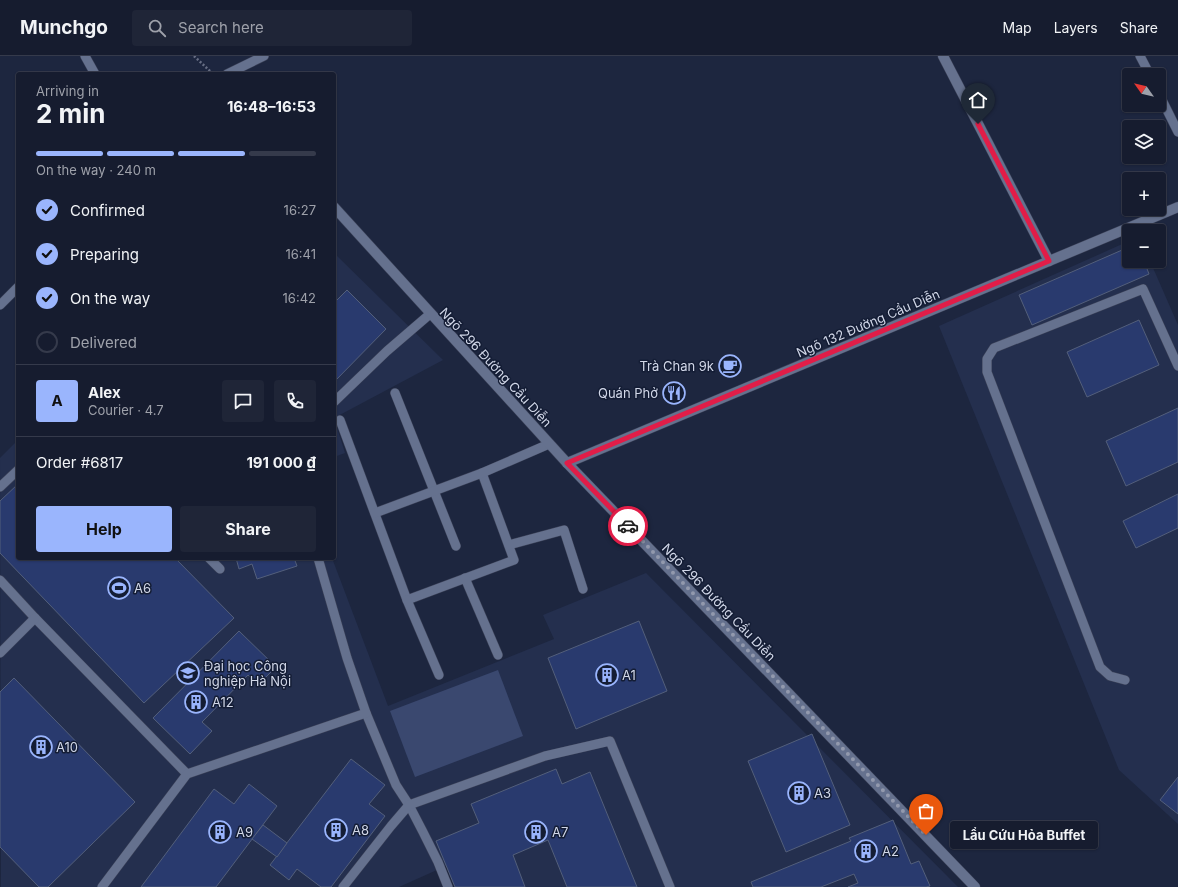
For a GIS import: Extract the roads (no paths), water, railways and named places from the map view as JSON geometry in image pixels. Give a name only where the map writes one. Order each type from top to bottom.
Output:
[{"type":"street","points":[[943,56],[1049,261]]},
{"type":"street","name":"Ngõ 132 Đường Cầu Diễn","points":[[567,463],[1178,207]]},
{"type":"street","name":"Ngõ 296 Đường Cầu Diễn","points":[[336,209],[549,444],[975,887]]},
{"type":"lane","points":[[85,56],[94,72]]},
{"type":"lane","points":[[231,72],[264,56]]},
{"type":"lane","points":[[1140,56],[1146,68]]},
{"type":"lane","points":[[1166,108],[1178,132]]},
{"type":"lane","points":[[0,305],[16,289]]},
{"type":"lane","points":[[1125,680],[1110,676],[1100,667],[987,372],[987,359],[994,348],[1143,289],[1178,366]]},
{"type":"lane","points":[[336,400],[387,351],[430,314]]},
{"type":"lane","points":[[394,393],[456,546]]},
{"type":"lane","points":[[340,420],[407,600],[439,675]]},
{"type":"lane","points":[[375,513],[482,473],[549,444]]},
{"type":"lane","points":[[0,488],[16,472]]},
{"type":"lane","points":[[407,600],[514,560],[482,473]]},
{"type":"lane","points":[[509,545],[564,530],[583,589]]},
{"type":"lane","points":[[211,560],[220,569]]},
{"type":"lane","points":[[319,560],[347,658],[366,713],[396,785],[409,805],[438,862],[448,887]]},
{"type":"lane","points":[[465,578],[498,655]]},
{"type":"lane","points":[[0,580],[34,618],[188,774]]},
{"type":"lane","points":[[0,652],[34,618]]},
{"type":"lane","points":[[102,887],[188,774],[366,713]]},
{"type":"lane","points":[[342,887],[409,805],[545,756],[610,742],[670,887]]},
{"type":"place","name":"Trà Chan 9k","points":[[730,366]]},
{"type":"place","name":"Quán Phở","points":[[674,393]]},
{"type":"place","name":"A6","points":[[119,588]]},
{"type":"place","name":"Đại học Công nghiệp Hà Nội","points":[[188,673]]},
{"type":"place","name":"A1","points":[[607,675]]},
{"type":"place","name":"A12","points":[[196,702]]},
{"type":"place","name":"A10","points":[[41,747]]},
{"type":"place","name":"A3","points":[[799,793]]},
{"type":"place","name":"A8","points":[[336,830]]},
{"type":"place","name":"A9","points":[[220,832]]},
{"type":"place","name":"A7","points":[[536,832]]},
{"type":"place","name":"Lẩu Cứu Hỏa Buffet","points":[[926,835]]},
{"type":"place","name":"A2","points":[[866,851]]}]
